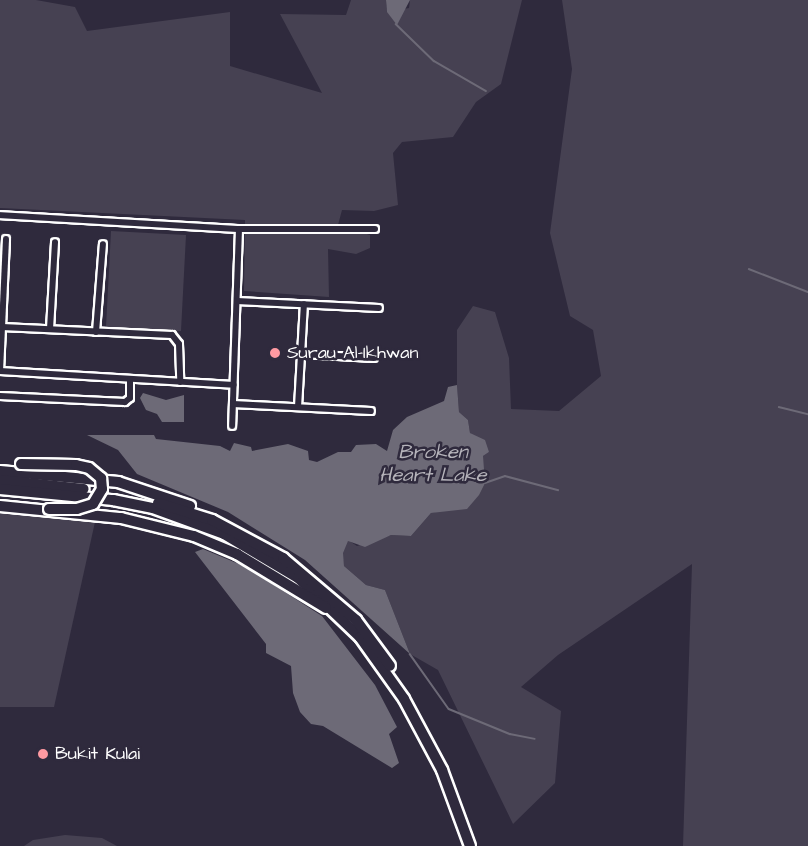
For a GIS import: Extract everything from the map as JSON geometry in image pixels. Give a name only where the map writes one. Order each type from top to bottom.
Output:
[{"type":"main road","points":[[0,464],[76,465],[90,468],[101,478],[102,489],[93,504],[77,509],[0,506]]},
{"type":"main road","points":[[0,471],[128,484],[179,501],[283,558],[356,620],[376,644],[429,731],[470,846]]},
{"type":"main road","points":[[0,480],[123,494],[212,520]]},
{"type":"main road","points":[[0,489],[113,500],[203,525],[248,546],[298,578],[348,624],[404,699],[442,770]]},
{"type":"main road","points":[[49,509],[121,518],[214,544],[275,577],[348,624]]},
{"type":"street","points":[[0,215],[239,229],[375,229]]},
{"type":"street","points":[[232,426],[239,229]]},
{"type":"street","points":[[6,239],[0,372],[234,385]]},
{"type":"street","points":[[51,329],[55,242]]},
{"type":"street","points":[[96,332],[103,244]]},
{"type":"street","points":[[237,301],[379,308]]},
{"type":"street","points":[[298,407],[304,304]]},
{"type":"street","points":[[2,327],[172,335],[179,344],[180,382]]},
{"type":"street","points":[[301,354],[374,358]]},
{"type":"street","points":[[0,396],[125,402],[129,398],[130,379]]},
{"type":"street","points":[[233,404],[371,411]]},
{"type":"shaded area","points":[[0,0],[36,0],[75,7],[87,31],[230,12],[230,66],[322,93],[280,14],[346,15],[351,0],[386,0],[387,12],[409,8],[410,0],[522,0],[501,84],[476,102],[453,137],[402,142],[393,153],[398,205],[374,211],[342,210],[338,225],[370,235],[370,248],[356,254],[328,249],[329,297],[244,291],[245,220],[0,208]]},
{"type":"shaded area","points":[[562,0],[808,0],[808,846],[683,846],[692,564],[558,655],[521,687],[561,711],[555,783],[513,824],[438,670],[410,654],[385,590],[366,585],[344,566],[342,553],[348,540],[357,546],[391,535],[411,536],[431,513],[445,510],[482,468],[483,456],[489,452],[470,433],[468,420],[459,412],[457,385],[457,330],[473,306],[495,312],[509,358],[511,409],[559,411],[601,376],[593,330],[570,316],[550,233],[572,69]]},
{"type":"shaded area","points":[[111,231],[186,235],[181,331],[106,327]]},
{"type":"shaded area","points":[[0,513],[95,522],[54,707],[0,707]]},
{"type":"shaded area","points":[[65,835],[102,838],[117,846],[24,846],[33,840]]},
{"type":"water","points":[[386,0],[410,0],[397,25],[387,12]]},
{"type":"water","name":"Broken Heart Lake","points":[[457,385],[459,412],[468,420],[470,433],[485,440],[489,452],[483,456],[485,483],[479,495],[467,509],[431,513],[411,536],[391,535],[365,547],[348,541],[343,553],[344,566],[366,585],[385,590],[410,654],[305,560],[228,512],[137,474],[118,450],[87,435],[154,435],[156,439],[220,446],[230,451],[234,443],[251,447],[252,451],[288,444],[308,451],[309,460],[317,462],[338,452],[351,452],[356,445],[376,444],[387,451],[393,430],[407,417],[444,401],[448,387]]},
{"type":"water","points":[[143,393],[166,400],[184,395],[184,422],[162,422],[157,414],[146,410],[140,398]]},
{"type":"water","points":[[203,549],[246,567],[322,616],[375,685],[397,727],[389,734],[399,763],[392,768],[323,726],[311,724],[300,712],[293,693],[291,666],[266,653],[266,644],[195,552]]},
{"type":"waterway","points":[[396,24],[434,61],[486,91]]},
{"type":"waterway","points":[[749,269],[808,292]]},
{"type":"waterway","points":[[779,407],[808,414]]},
{"type":"waterway","points":[[485,483],[505,476],[558,490]]},
{"type":"waterway","points":[[410,654],[449,709],[510,734],[535,739]]},
{"type":"place","name":"Surau Al-Ikhwan","points":[[275,353]]},
{"type":"place","name":"Bukit Kulai","points":[[43,754]]}]
